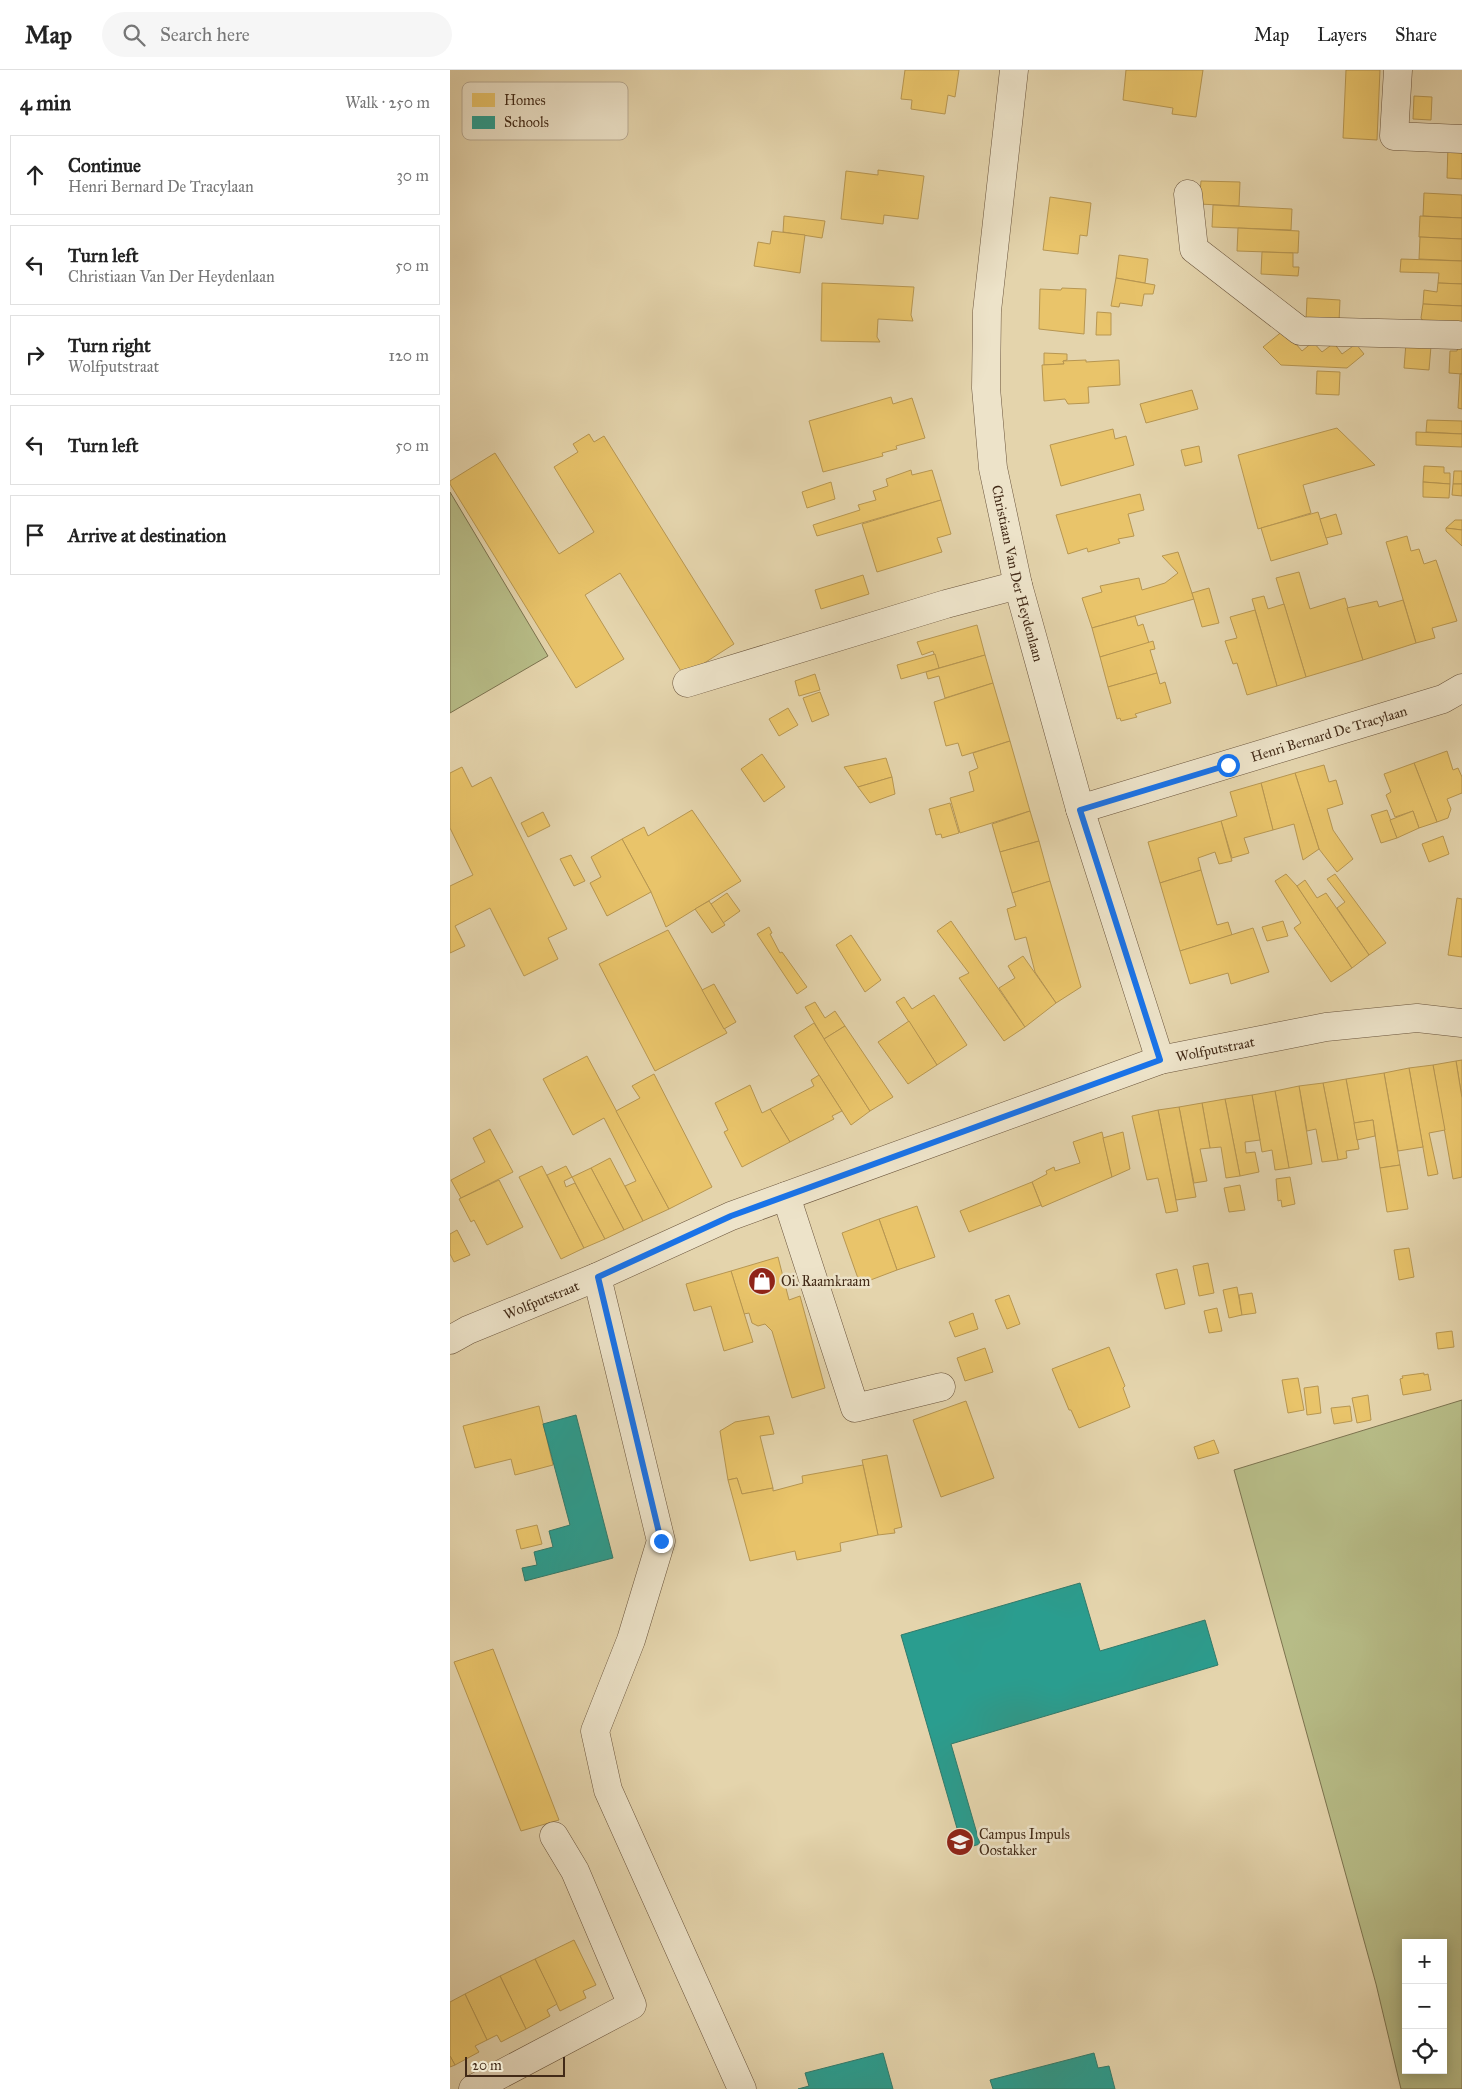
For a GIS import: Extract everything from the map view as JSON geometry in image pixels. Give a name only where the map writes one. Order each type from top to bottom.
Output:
[{"type":"street","name":"Christiaan Van Der Heydenlaan","points":[[1014,70],[987,311],[986,388],[993,468],[1018,585],[1080,810],[1160,1060]]},
{"type":"street","points":[[1398,70],[1394,136],[1462,139]]},
{"type":"street","points":[[1188,194],[1194,249],[1300,330],[1458,334]]},
{"type":"street","points":[[687,683],[946,604],[1018,585]]},
{"type":"street","name":"Henri Bernard De Tracylaan","points":[[1080,810],[1442,699],[1462,688]]},
{"type":"street","name":"Wolfputstraat","points":[[450,1340],[468,1330],[598,1277],[731,1216],[1160,1060],[1326,1027],[1417,1018],[1462,1023]]},
{"type":"street","points":[[786,1196],[855,1408],[941,1387]]},
{"type":"street","points":[[598,1277],[661,1541],[630,1640],[595,1731],[608,1790],[742,2089]]},
{"type":"street","points":[[473,2089],[632,2005],[575,1871],[554,1836]]},
{"type":"green space","points":[[450,492],[548,656],[450,713]]},
{"type":"green space","points":[[1462,1400],[1462,2089],[1401,2089],[1376,1984],[1234,1470]]},
{"type":"building: Homes","points":[[905,70],[959,70],[955,97],[948,95],[945,114],[911,109],[912,100],[901,99]]},
{"type":"building: Homes","points":[[1126,70],[1203,70],[1196,117],[1172,114],[1173,108],[1123,100]]},
{"type":"building: Homes","points":[[1346,70],[1380,70],[1377,140],[1343,138]]},
{"type":"building: Homes","points":[[1414,96],[1432,97],[1431,120],[1413,119]]},
{"type":"building: Homes","points":[[1448,145],[1462,145],[1462,179],[1447,178]]},
{"type":"building: Homes","points":[[878,170],[924,176],[918,219],[884,215],[883,224],[841,219],[846,171],[878,175]]},
{"type":"building: Homes","points":[[1201,181],[1240,182],[1239,206],[1199,204]]},
{"type":"building: Homes","points":[[1424,193],[1462,195],[1462,218],[1423,216]]},
{"type":"building: Homes","points":[[1050,197],[1091,203],[1087,236],[1080,235],[1078,254],[1043,250]]},
{"type":"building: Homes","points":[[1213,205],[1292,209],[1291,230],[1212,227]]},
{"type":"building: Homes","points":[[784,216],[825,221],[822,238],[783,232]]},
{"type":"building: Homes","points":[[1420,216],[1462,218],[1462,239],[1419,237]]},
{"type":"building: Homes","points":[[1238,228],[1299,231],[1298,253],[1237,251]]},
{"type":"building: Homes","points":[[772,231],[805,235],[800,273],[754,266],[758,242],[770,244]]},
{"type":"building: Homes","points":[[1420,237],[1462,239],[1462,261],[1419,259]]},
{"type":"building: Homes","points":[[1262,252],[1293,253],[1293,267],[1299,267],[1298,276],[1261,274]]},
{"type":"building: Homes","points":[[1119,255],[1148,259],[1145,283],[1116,278]]},
{"type":"building: Homes","points":[[1401,259],[1462,261],[1462,284],[1438,283],[1439,273],[1400,272]]},
{"type":"building: Homes","points":[[1116,278],[1155,285],[1153,294],[1144,294],[1142,306],[1120,303],[1119,307],[1111,306]]},
{"type":"building: Homes","points":[[822,283],[914,287],[911,315],[913,321],[878,319],[877,337],[880,342],[821,341]]},
{"type":"building: Homes","points":[[1438,283],[1462,284],[1462,306],[1423,304],[1424,290],[1437,292]]},
{"type":"building: Homes","points":[[1062,288],[1086,289],[1084,334],[1039,329],[1040,289],[1061,290]]},
{"type":"building: Homes","points":[[1307,298],[1340,300],[1339,322],[1306,320]]},
{"type":"building: Homes","points":[[1423,304],[1462,306],[1462,328],[1426,326],[1421,318]]},
{"type":"building: Homes","points":[[1097,312],[1111,313],[1111,335],[1096,335]]},
{"type":"building: Homes","points":[[1462,328],[1462,374],[1449,373],[1450,351],[1457,351]]},
{"type":"building: Homes","points":[[1284,330],[1302,351],[1313,342],[1322,352],[1334,343],[1342,354],[1356,344],[1364,354],[1347,368],[1281,365],[1263,347]]},
{"type":"building: Homes","points":[[1406,343],[1431,346],[1429,370],[1404,368]]},
{"type":"building: Homes","points":[[1044,353],[1067,354],[1067,360],[1063,361],[1064,364],[1044,365]]},
{"type":"building: Homes","points":[[1086,360],[1086,362],[1119,360],[1120,385],[1088,387],[1089,403],[1068,404],[1065,399],[1044,401],[1042,365],[1064,364],[1063,361]]},
{"type":"building: Homes","points":[[1317,371],[1340,372],[1339,395],[1316,394]]},
{"type":"building: Homes","points":[[1460,374],[1462,374],[1462,409],[1458,408]]},
{"type":"building: Homes","points":[[1192,390],[1198,409],[1146,423],[1140,404]]},
{"type":"building: Homes","points":[[891,397],[893,404],[912,398],[925,438],[896,446],[897,449],[882,453],[883,456],[823,472],[809,421]]},
{"type":"building: Homes","points":[[1427,420],[1462,421],[1462,434],[1426,432]]},
{"type":"building: Homes","points":[[1337,428],[1375,465],[1303,485],[1311,513],[1258,529],[1238,455]]},
{"type":"building: Homes","points":[[1113,429],[1115,439],[1126,436],[1134,465],[1061,486],[1050,445]]},
{"type":"building: Homes","points":[[1416,432],[1462,434],[1462,447],[1416,445]]},
{"type":"building: Homes","points":[[589,434],[594,442],[604,436],[734,644],[684,676],[620,573],[585,595],[624,659],[576,688],[450,484],[450,481],[495,453],[559,554],[594,532],[554,467],[578,452],[573,444]]},
{"type":"building: Homes","points":[[1199,446],[1202,462],[1185,466],[1181,450]]},
{"type":"building: Homes","points":[[1424,466],[1444,467],[1444,473],[1450,473],[1450,484],[1423,482]]},
{"type":"building: Homes","points":[[911,470],[912,475],[932,470],[941,500],[817,536],[813,525],[860,510],[858,505],[876,500],[873,491],[888,486],[886,479]]},
{"type":"building: Homes","points":[[1454,471],[1462,471],[1462,484],[1453,484]]},
{"type":"building: Homes","points":[[831,482],[835,499],[807,508],[802,492]]},
{"type":"building: Homes","points":[[1423,482],[1450,484],[1449,498],[1423,497]]},
{"type":"building: Homes","points":[[1453,484],[1462,484],[1462,496],[1452,495]]},
{"type":"building: Homes","points":[[1140,494],[1144,510],[1128,514],[1134,536],[1118,539],[1120,543],[1088,552],[1087,548],[1068,554],[1056,515]]},
{"type":"building: Homes","points":[[941,500],[951,534],[937,538],[942,552],[877,572],[862,524]]},
{"type":"building: Homes","points":[[1318,512],[1328,544],[1271,561],[1261,528]]},
{"type":"building: Homes","points":[[1336,514],[1342,534],[1326,538],[1320,519]]},
{"type":"building: Homes","points":[[1455,520],[1462,520],[1462,530],[1446,528]]},
{"type":"building: Homes","points":[[1446,528],[1462,530],[1462,546],[1446,531]]},
{"type":"building: Homes","points":[[1407,536],[1411,551],[1419,549],[1424,564],[1436,560],[1457,621],[1432,628],[1435,638],[1416,643],[1386,542]]},
{"type":"building: Homes","points":[[1178,552],[1194,599],[1092,628],[1082,598],[1102,592],[1100,586],[1139,578],[1142,590],[1165,583],[1178,573],[1162,556]]},
{"type":"building: Homes","points":[[1299,572],[1310,609],[1345,598],[1363,660],[1306,677],[1276,578]]},
{"type":"building: Homes","points":[[863,575],[869,594],[821,609],[815,590]]},
{"type":"building: Homes","points":[[1209,588],[1219,623],[1202,627],[1192,593]]},
{"type":"building: Homes","points":[[1264,596],[1268,609],[1284,604],[1306,677],[1277,686],[1252,599]]},
{"type":"building: Homes","points":[[1403,600],[1416,643],[1363,660],[1347,608],[1377,601],[1379,607]]},
{"type":"building: Homes","points":[[1255,610],[1277,686],[1247,695],[1237,663],[1233,664],[1225,641],[1237,638],[1230,617]]},
{"type":"building: Homes","points":[[1135,616],[1138,626],[1143,624],[1149,643],[1100,657],[1092,628]]},
{"type":"building: Homes","points":[[977,625],[985,655],[939,668],[933,651],[922,655],[917,642]]},
{"type":"building: Homes","points":[[1153,641],[1155,649],[1150,650],[1157,673],[1108,687],[1100,657]]},
{"type":"building: Homes","points":[[935,654],[939,668],[901,679],[897,665]]},
{"type":"building: Homes","points":[[985,655],[993,683],[945,698],[939,676],[928,679],[926,672]]},
{"type":"building: Homes","points":[[1157,673],[1160,684],[1165,682],[1171,703],[1135,714],[1137,717],[1121,721],[1120,718],[1117,719],[1108,687]]},
{"type":"building: Homes","points":[[815,674],[820,690],[799,696],[795,681]]},
{"type":"building: Homes","points":[[993,683],[1010,741],[962,756],[958,743],[946,746],[934,702]]},
{"type":"building: Homes","points":[[820,692],[829,715],[812,722],[803,698]]},
{"type":"building: Homes","points":[[788,708],[798,725],[779,736],[769,719]]},
{"type":"building: Homes","points":[[1010,741],[1030,811],[960,833],[950,798],[974,791],[969,772],[978,768],[973,753]]},
{"type":"building: Homes","points":[[1447,751],[1453,770],[1458,768],[1462,777],[1462,793],[1447,799],[1451,809],[1448,818],[1437,822],[1414,763]]},
{"type":"building: Homes","points":[[762,754],[785,787],[764,802],[741,769]]},
{"type":"building: Homes","points":[[886,758],[892,777],[858,787],[844,767]]},
{"type":"building: Homes","points":[[1414,763],[1437,822],[1419,828],[1413,811],[1395,817],[1386,795],[1391,792],[1384,774]]},
{"type":"building: Homes","points":[[1324,765],[1329,782],[1336,780],[1343,804],[1327,809],[1333,830],[1353,859],[1337,872],[1319,849],[1295,773]]},
{"type":"building: Homes","points":[[462,767],[472,787],[491,777],[567,929],[548,938],[558,959],[524,976],[490,908],[455,926],[465,946],[450,953],[450,886],[473,875],[450,828],[450,773]]},
{"type":"building: Homes","points":[[1295,773],[1319,849],[1303,860],[1294,824],[1273,830],[1261,783]]},
{"type":"building: Homes","points":[[892,777],[895,794],[870,803],[858,787]]},
{"type":"building: Homes","points":[[1261,783],[1273,830],[1244,838],[1249,853],[1232,858],[1221,821],[1237,816],[1230,792]]},
{"type":"building: Homes","points":[[950,803],[959,833],[942,838],[941,834],[936,835],[929,809]]},
{"type":"building: Homes","points":[[692,810],[741,881],[666,927],[651,892],[622,839],[644,827],[648,836]]},
{"type":"building: Homes","points":[[1387,810],[1397,838],[1381,843],[1371,815]]},
{"type":"building: Homes","points":[[1030,811],[1039,841],[1000,852],[992,824]]},
{"type":"building: Homes","points":[[1413,811],[1419,828],[1397,838],[1390,820]]},
{"type":"building: Homes","points":[[543,812],[550,826],[528,837],[521,823]]},
{"type":"building: Homes","points":[[1221,821],[1232,861],[1219,864],[1215,852],[1198,858],[1201,870],[1160,883],[1148,842]]},
{"type":"building: Homes","points":[[1443,836],[1449,854],[1429,862],[1422,844]]},
{"type":"building: Homes","points":[[622,839],[651,892],[607,916],[590,883],[601,877],[591,857]]},
{"type":"building: Homes","points":[[1039,841],[1050,881],[1012,893],[1000,852]]},
{"type":"building: Homes","points":[[571,855],[585,881],[574,886],[560,859]]},
{"type":"building: Homes","points":[[1201,870],[1217,925],[1228,922],[1232,935],[1180,951],[1160,883]]},
{"type":"building: Homes","points":[[1286,874],[1297,886],[1352,968],[1331,982],[1294,928],[1301,923],[1275,881]]},
{"type":"building: Homes","points":[[1335,874],[1386,943],[1369,955],[1337,908],[1345,902],[1327,879]]},
{"type":"building: Homes","points":[[1305,880],[1317,898],[1326,893],[1369,955],[1352,968],[1297,886]]},
{"type":"building: Homes","points":[[1050,881],[1081,987],[1056,1003],[1035,972],[1026,937],[1015,940],[1007,909],[1016,906],[1012,893]]},
{"type":"building: Homes","points":[[727,893],[740,911],[723,923],[711,904]]},
{"type":"building: Homes","points":[[1457,898],[1462,899],[1462,957],[1448,955]]},
{"type":"building: Homes","points":[[709,901],[725,925],[712,933],[695,909]]},
{"type":"building: Homes","points":[[951,921],[1025,1027],[1004,1041],[959,978],[969,973],[937,931]]},
{"type":"building: Homes","points":[[1283,921],[1288,936],[1267,941],[1262,927]]},
{"type":"building: Homes","points":[[769,927],[772,933],[770,934],[780,953],[782,952],[807,987],[797,994],[757,934]]},
{"type":"building: Homes","points":[[1253,928],[1269,972],[1231,984],[1228,973],[1190,984],[1180,951]]},
{"type":"building: Homes","points":[[668,930],[727,1033],[655,1071],[599,964]]},
{"type":"building: Homes","points":[[851,935],[881,980],[865,992],[836,945]]},
{"type":"building: Homes","points":[[1023,956],[1056,1003],[1025,1027],[999,988],[1015,978],[1008,966]]},
{"type":"building: Homes","points":[[714,984],[736,1022],[724,1029],[702,990]]},
{"type":"building: Homes","points":[[934,995],[967,1045],[937,1065],[896,1002],[904,997],[912,1009]]},
{"type":"building: Homes","points":[[815,1002],[825,1018],[835,1011],[845,1026],[824,1039],[805,1007]]},
{"type":"building: Homes","points":[[909,1021],[937,1065],[908,1084],[878,1042]]},
{"type":"building: Homes","points":[[814,1023],[870,1111],[851,1125],[794,1036]]},
{"type":"building: Homes","points":[[845,1026],[893,1097],[870,1111],[824,1039]]},
{"type":"building: Homes","points":[[587,1056],[669,1209],[643,1221],[625,1186],[636,1181],[604,1118],[573,1135],[543,1079]]},
{"type":"building: Homes","points":[[1462,1060],[1462,1098],[1456,1061]]},
{"type":"building: Homes","points":[[1456,1061],[1462,1098],[1462,1177],[1453,1179],[1433,1065]]},
{"type":"building: Homes","points":[[1433,1065],[1445,1130],[1429,1133],[1438,1174],[1428,1176],[1409,1068]]},
{"type":"building: Homes","points":[[1409,1068],[1423,1147],[1398,1151],[1384,1073]]},
{"type":"building: Homes","points":[[1384,1073],[1400,1165],[1380,1168],[1373,1120],[1354,1123],[1346,1079]]},
{"type":"building: Homes","points":[[654,1074],[712,1187],[669,1209],[616,1111],[640,1098],[632,1086]]},
{"type":"building: Homes","points":[[819,1075],[842,1111],[832,1116],[834,1119],[790,1142],[770,1109],[814,1086],[811,1080]]},
{"type":"building: Homes","points":[[1346,1079],[1359,1149],[1346,1151],[1347,1158],[1338,1160],[1323,1083]]},
{"type":"building: Homes","points":[[1323,1083],[1338,1160],[1322,1162],[1316,1129],[1307,1131],[1299,1086]]},
{"type":"building: Homes","points":[[750,1085],[762,1113],[770,1109],[790,1142],[742,1167],[724,1132],[728,1130],[715,1103]]},
{"type":"building: Homes","points":[[1299,1086],[1312,1164],[1289,1168],[1275,1091]]},
{"type":"building: Homes","points":[[1275,1091],[1289,1168],[1275,1170],[1272,1150],[1262,1152],[1252,1095]]},
{"type":"building: Homes","points":[[1252,1095],[1260,1140],[1245,1142],[1246,1153],[1255,1152],[1259,1172],[1240,1176],[1225,1099]]},
{"type":"building: Homes","points":[[1225,1099],[1240,1176],[1226,1178],[1221,1147],[1210,1148],[1202,1103]]},
{"type":"building: Homes","points":[[1202,1103],[1210,1148],[1200,1149],[1207,1181],[1194,1183],[1179,1107]]},
{"type":"building: Homes","points":[[1179,1107],[1196,1197],[1176,1200],[1158,1110]]},
{"type":"building: Homes","points":[[1158,1110],[1178,1211],[1166,1213],[1158,1178],[1147,1180],[1132,1116]]},
{"type":"building: Homes","points":[[1373,1120],[1375,1136],[1357,1140],[1354,1123]]},
{"type":"building: Homes","points":[[490,1129],[513,1172],[461,1198],[451,1180],[485,1162],[473,1138]]},
{"type":"building: Homes","points":[[1102,1132],[1112,1177],[1042,1207],[1032,1182],[1047,1174],[1046,1171],[1054,1167],[1055,1171],[1080,1163],[1073,1142]]},
{"type":"building: Homes","points":[[1123,1132],[1130,1169],[1112,1177],[1103,1138]]},
{"type":"building: Homes","points":[[610,1158],[643,1221],[624,1230],[591,1168]]},
{"type":"building: Homes","points":[[1400,1165],[1408,1209],[1387,1212],[1380,1168]]},
{"type":"building: Homes","points":[[542,1166],[584,1248],[561,1259],[519,1177]]},
{"type":"building: Homes","points":[[566,1166],[572,1177],[564,1181],[566,1187],[575,1183],[605,1239],[584,1248],[547,1175]]},
{"type":"building: Homes","points":[[591,1168],[624,1230],[605,1239],[572,1177]]},
{"type":"building: Homes","points":[[1290,1177],[1295,1204],[1282,1207],[1281,1200],[1278,1201],[1276,1179]]},
{"type":"building: Homes","points":[[499,1180],[523,1227],[487,1245],[474,1220],[471,1222],[459,1199]]},
{"type":"building: Homes","points":[[1032,1182],[1041,1205],[969,1232],[960,1211]]},
{"type":"building: Homes","points":[[1240,1185],[1245,1210],[1229,1212],[1224,1188]]},
{"type":"building: Homes","points":[[917,1206],[935,1257],[897,1270],[879,1219]]},
{"type":"building: Homes","points":[[879,1219],[897,1270],[860,1284],[842,1233]]},
{"type":"building: Homes","points":[[457,1230],[470,1255],[454,1262],[450,1254],[450,1234]]},
{"type":"building: Homes","points":[[1409,1248],[1414,1277],[1399,1280],[1394,1250]]},
{"type":"building: Homes","points":[[778,1257],[789,1300],[800,1296],[825,1388],[792,1398],[772,1331],[765,1324],[758,1326],[752,1323],[749,1313],[744,1314],[731,1271]]},
{"type":"building: Homes","points":[[1208,1263],[1214,1293],[1199,1296],[1193,1266]]},
{"type":"building: Homes","points":[[1177,1269],[1185,1304],[1165,1309],[1156,1274]]},
{"type":"building: Homes","points":[[731,1271],[753,1342],[724,1351],[711,1306],[694,1311],[686,1284]]},
{"type":"building: Homes","points":[[1237,1287],[1242,1315],[1229,1318],[1223,1290]]},
{"type":"building: Homes","points":[[1252,1293],[1256,1313],[1242,1315],[1239,1295]]},
{"type":"building: Homes","points":[[1009,1295],[1020,1324],[1007,1329],[995,1300]]},
{"type":"building: Homes","points":[[1217,1308],[1222,1331],[1209,1333],[1204,1311]]},
{"type":"building: Homes","points":[[973,1313],[978,1329],[955,1337],[949,1322]]},
{"type":"building: Homes","points":[[1452,1331],[1454,1347],[1438,1349],[1436,1333]]},
{"type":"building: Homes","points":[[1109,1347],[1125,1386],[1123,1388],[1130,1407],[1079,1428],[1071,1410],[1069,1410],[1052,1369]]},
{"type":"building: Homes","points":[[985,1348],[993,1372],[965,1381],[957,1358]]},
{"type":"building: Homes","points":[[1424,1373],[1424,1375],[1428,1374],[1431,1390],[1403,1395],[1400,1379],[1403,1378],[1402,1376]]},
{"type":"building: Homes","points":[[1298,1378],[1304,1410],[1288,1413],[1282,1380]]},
{"type":"building: Homes","points":[[1318,1386],[1321,1413],[1307,1415],[1304,1388]]},
{"type":"building: Homes","points":[[1368,1395],[1371,1420],[1357,1423],[1352,1398]]},
{"type":"building: Homes","points":[[966,1401],[994,1478],[941,1497],[913,1420]]},
{"type":"building: Homes","points":[[539,1406],[553,1465],[515,1475],[511,1459],[475,1468],[463,1426]]},
{"type":"building: Homes","points":[[1350,1406],[1352,1421],[1334,1424],[1331,1408]]},
{"type":"building: Homes","points":[[769,1416],[774,1434],[760,1436],[773,1488],[742,1494],[737,1478],[728,1480],[720,1431],[735,1422]]},
{"type":"building: Homes","points":[[1214,1440],[1219,1453],[1198,1459],[1194,1447]]},
{"type":"building: Homes","points":[[887,1455],[902,1527],[894,1529],[895,1533],[878,1535],[862,1460]]},
{"type":"building: Homes","points":[[863,1465],[878,1535],[840,1543],[841,1551],[797,1560],[795,1551],[750,1561],[728,1480],[737,1478],[742,1494],[773,1488],[773,1491],[803,1483],[802,1476]]},
{"type":"building: Homes","points":[[537,1525],[542,1544],[521,1549],[516,1530]]},
{"type":"building: Homes","points":[[493,1649],[559,1820],[521,1831],[454,1662]]},
{"type":"building: Homes","points":[[574,1940],[596,1985],[583,1991],[586,1998],[560,2011],[535,1959]]},
{"type":"building: Homes","points":[[535,1959],[557,2004],[547,2010],[550,2016],[526,2029],[500,1976]]},
{"type":"building: Homes","points":[[500,1976],[526,2029],[501,2042],[497,2035],[487,2040],[465,1994]]},
{"type":"building: Homes","points":[[465,1994],[487,2040],[475,2046],[479,2052],[455,2065],[450,2056],[450,2002]]},
{"type":"building: Homes","points":[[450,2056],[455,2065],[450,2067]]},
{"type":"building: Schools","points":[[576,1415],[613,1558],[525,1581],[522,1568],[537,1565],[534,1552],[553,1547],[549,1531],[570,1525],[543,1424]]},
{"type":"building: Schools","points":[[1080,1583],[1100,1651],[1205,1620],[1218,1665],[951,1744],[980,1844],[963,1849],[901,1635]]},
{"type":"building: Schools","points":[[883,2053],[893,2089],[798,2089],[809,2086],[805,2073]]},
{"type":"building: Schools","points":[[1094,2053],[1098,2068],[1109,2066],[1115,2089],[993,2089],[990,2080]]},
{"type":"place","name":"Oi. Raamkraam","points":[[762,1281]]},
{"type":"place","name":"Campus Impuls Oostakker","points":[[960,1842]]},
{"type":"route","points":[[661,1541],[598,1277],[731,1216],[1160,1060],[1080,810],[1228,765]]}]
